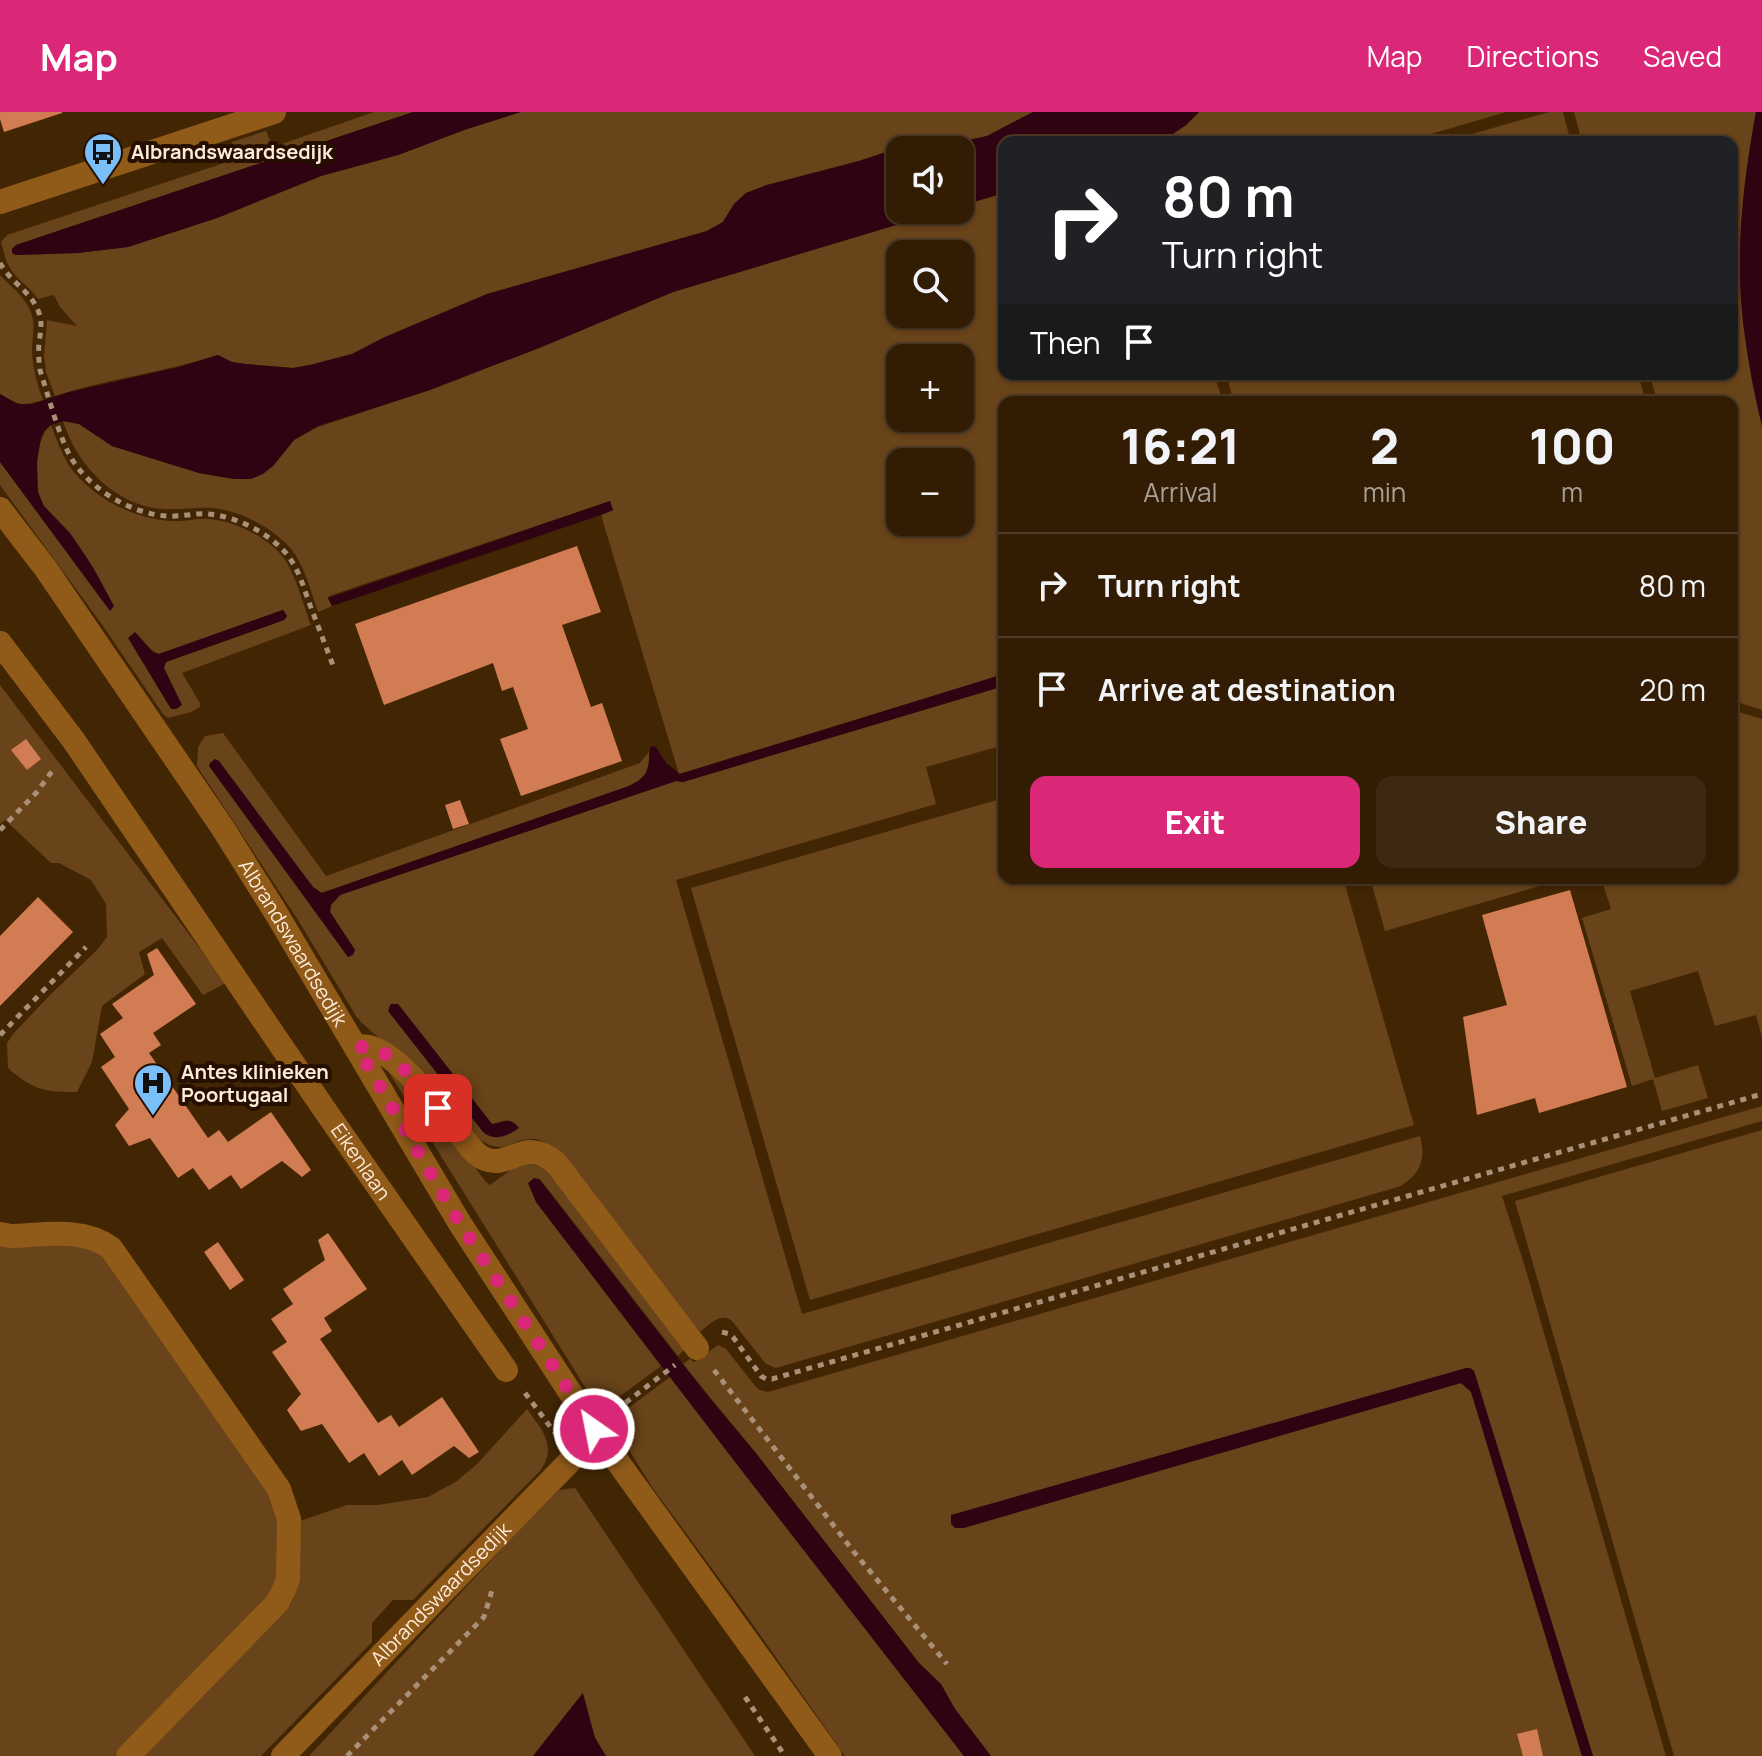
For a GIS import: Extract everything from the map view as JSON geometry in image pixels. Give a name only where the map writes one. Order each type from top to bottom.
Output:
[{"type":"street","points":[[0,202],[274,112]]},
{"type":"street","name":"Albrandswaardsedijk","points":[[0,509],[46,569],[222,827],[357,1047],[459,1222],[603,1421],[830,1756]]},
{"type":"street","name":"Eikenlaan","points":[[0,643],[74,741],[506,1370]]},
{"type":"street","points":[[357,1047],[370,1047],[383,1052],[399,1065],[473,1150],[485,1159],[497,1161],[530,1151],[547,1156],[556,1163],[697,1348]]},
{"type":"street","points":[[0,1234],[82,1234],[111,1248],[279,1489],[289,1519],[288,1579],[277,1603],[128,1756]]},
{"type":"street","name":"Albrandswaardsedijk","points":[[283,1756],[574,1457],[603,1421]]},
{"type":"path","points":[[0,263],[26,292],[39,313],[40,370],[70,455],[85,476],[124,504],[166,516],[220,516],[255,529],[282,549],[299,575],[334,668]]},
{"type":"path","points":[[0,830],[37,792],[74,741]]},
{"type":"path","points":[[0,1035],[86,947]]},
{"type":"path","points":[[947,1664],[854,1552],[697,1348],[714,1334],[730,1334],[761,1376],[772,1379],[1762,1094]]},
{"type":"path","points":[[506,1370],[574,1457]]},
{"type":"path","points":[[603,1421],[659,1378]]},
{"type":"path","points":[[347,1756],[484,1617],[494,1583],[484,1550]]},
{"type":"shaded area","points":[[374,112],[413,112],[16,245],[12,253],[78,253],[128,247],[217,218],[321,176],[398,155],[521,112],[1033,112],[987,136],[974,139],[974,136],[886,136],[886,152],[746,193],[734,204],[723,222],[707,231],[487,294],[352,354],[293,368],[232,362],[218,355],[55,396],[44,356],[47,320],[77,326],[54,295],[38,299],[13,272],[1,242],[7,235],[236,159],[232,142],[266,131],[273,147]]},
{"type":"shaded area","points":[[413,112],[521,112],[398,155],[321,176],[217,218],[128,247],[78,253],[12,253],[16,245]]},
{"type":"shaded area","points":[[1033,112],[1199,112],[1170,136],[998,136],[998,195],[974,202],[974,139],[987,136]]},
{"type":"shaded area","points":[[1199,112],[1506,112],[1424,136],[1170,136]]},
{"type":"shaded area","points":[[1549,112],[1563,112],[1569,136],[1465,136]]},
{"type":"shaded area","points":[[1574,112],[1756,112],[1752,137],[1743,321],[1762,426],[1762,710],[1738,702],[1738,396],[1656,396],[1651,380],[1738,380],[1738,136],[1580,136]]},
{"type":"shaded area","points":[[1756,112],[1762,112],[1762,426],[1745,335],[1740,270],[1744,191]]},
{"type":"shaded area","points":[[886,152],[886,224],[899,224],[673,292],[430,390],[318,426],[294,440],[273,466],[251,479],[199,473],[112,446],[79,424],[63,421],[51,425],[41,437],[37,462],[38,492],[44,506],[70,533],[94,569],[114,606],[110,611],[0,462],[0,394],[18,404],[32,404],[218,355],[232,362],[293,368],[352,354],[487,294],[707,231],[723,222],[734,204],[746,193]]},
{"type":"shaded area","points":[[998,195],[998,380],[1216,380],[1221,396],[998,396],[998,676],[679,774],[601,515],[613,510],[610,501],[329,596],[332,606],[318,612],[297,557],[276,535],[256,522],[223,510],[163,509],[129,500],[100,480],[88,467],[63,421],[79,424],[112,446],[199,473],[234,479],[273,466],[294,440],[318,427],[430,390],[673,292],[899,224],[974,224],[974,202]]},
{"type":"shaded area","points":[[0,275],[23,299],[31,314],[33,364],[43,400],[20,404],[0,394]]},
{"type":"shaded area","points":[[1228,380],[1640,380],[1644,396],[1232,396]]},
{"type":"shaded area","points":[[51,425],[65,459],[88,487],[128,511],[177,521],[219,520],[250,531],[268,543],[288,564],[311,625],[182,673],[200,707],[168,718],[0,485],[0,462],[110,610],[83,552],[40,499],[36,477],[38,452]],"holes":[[[283,610],[287,616],[284,620],[166,662],[164,668],[181,705],[176,709],[171,708],[129,638],[159,654]]]},
{"type":"shaded area","points":[[610,501],[613,510],[601,515],[332,606],[328,598]]},
{"type":"shaded area","points":[[283,610],[287,616],[284,620],[166,662],[164,668],[182,705],[176,709],[171,709],[128,638],[135,632],[154,653],[159,654]]},
{"type":"shaded area","points":[[998,676],[998,688],[683,782],[676,781],[340,895],[331,905],[330,912],[355,950],[348,957],[209,766],[215,759],[219,761],[313,887],[322,893],[629,786],[644,775],[650,747],[653,746],[666,763],[680,774]]},
{"type":"shaded area","points":[[0,685],[226,983],[203,995],[162,938],[139,952],[145,974],[102,1006],[92,1062],[77,1092],[56,1092],[24,1081],[8,1068],[7,1043],[107,937],[106,904],[91,880],[59,863],[51,863],[5,820],[0,824]]},
{"type":"shaded area","points":[[998,688],[998,747],[926,767],[936,804],[676,880],[802,1314],[1420,1136],[1422,1158],[1417,1171],[1401,1186],[776,1368],[766,1364],[728,1319],[715,1320],[700,1332],[558,1151],[534,1139],[501,1147],[477,1138],[414,1069],[361,1022],[197,766],[198,747],[205,736],[223,733],[326,876],[640,763],[649,752],[646,773],[629,786],[321,893],[313,887],[215,759],[210,766],[348,957],[355,950],[330,912],[331,905],[340,895],[676,781],[683,782]],"holes":[[[391,1004],[398,1004],[492,1124],[389,1007]]]},
{"type":"shaded area","points":[[1738,712],[1762,719],[1762,1037],[1756,1015],[1715,1026],[1698,971],[1630,991],[1655,1078],[1698,1065],[1708,1098],[1662,1111],[1653,1079],[1632,1086],[1582,918],[1611,909],[1603,884],[1738,884]]},
{"type":"shaded area","points":[[998,800],[998,884],[1345,884],[1414,1125],[810,1300],[691,888]]},
{"type":"shaded area","points":[[1372,884],[1546,884],[1385,931]]},
{"type":"shaded area","points":[[391,1004],[398,1004],[492,1124],[510,1121],[519,1128],[501,1137],[492,1137],[483,1132],[388,1011]]},
{"type":"shaded area","points":[[388,1071],[422,1098],[490,1185],[517,1166],[530,1164],[548,1170],[685,1349],[678,1356],[540,1179],[536,1202],[661,1366],[600,1411]]},
{"type":"shaded area","points":[[1762,1106],[1762,1121],[1502,1196],[1666,1756],[1593,1756],[1474,1371],[1470,1368],[951,1516],[1461,1383],[1471,1391],[1582,1756],[991,1756],[940,1684],[919,1663],[683,1364],[690,1359],[694,1362],[718,1345],[726,1349],[756,1387],[768,1392]]},
{"type":"shaded area","points":[[1762,1130],[1762,1756],[1674,1756],[1515,1201]]},
{"type":"shaded area","points":[[534,1178],[539,1179],[919,1663],[941,1684],[955,1709],[991,1756],[964,1756],[536,1202],[528,1183]]},
{"type":"shaded area","points":[[0,1245],[85,1245],[105,1257],[269,1493],[278,1523],[277,1580],[264,1604],[114,1756],[0,1756]]},
{"type":"shaded area","points":[[1466,1368],[1474,1371],[1593,1756],[1582,1756],[1471,1392],[1461,1383],[964,1528],[955,1528],[951,1524],[951,1515]]},
{"type":"shaded area","points":[[670,1377],[964,1756],[845,1756],[652,1487],[611,1421]]},
{"type":"shaded area","points":[[527,1409],[548,1446],[548,1454],[540,1471],[413,1600],[393,1600],[372,1623],[372,1642],[261,1756],[142,1756],[290,1605],[295,1595],[300,1521],[347,1505],[378,1505],[428,1497],[457,1481],[478,1463]]},
{"type":"shaded area","points":[[575,1488],[755,1756],[606,1756],[595,1738],[582,1694],[533,1756],[309,1756],[520,1529],[559,1490]]},
{"type":"shaded area","points":[[583,1693],[595,1738],[606,1756],[533,1756]]},
{"type":"building","points":[[0,112],[62,112],[62,113],[4,132]]},
{"type":"building","points":[[577,546],[601,612],[562,625],[591,707],[602,703],[622,761],[521,796],[500,739],[528,729],[513,687],[502,691],[493,663],[384,705],[355,624]]},
{"type":"building","points":[[26,739],[41,759],[27,770],[11,750]]},
{"type":"building","points":[[460,800],[469,824],[453,829],[445,805]]},
{"type":"building","points":[[1570,890],[1627,1087],[1539,1113],[1535,1098],[1477,1115],[1463,1017],[1507,1005],[1482,915]]},
{"type":"building","points":[[38,897],[73,932],[0,1006],[0,936]]},
{"type":"building","points":[[157,948],[196,1004],[153,1033],[161,1045],[149,1053],[208,1138],[219,1130],[228,1142],[271,1112],[311,1170],[302,1177],[282,1161],[241,1189],[231,1175],[209,1190],[193,1168],[178,1178],[150,1138],[129,1146],[115,1125],[129,1109],[101,1067],[115,1057],[100,1034],[123,1018],[112,1004],[154,975],[147,954]]},
{"type":"building","points":[[328,1233],[367,1289],[324,1318],[332,1331],[320,1339],[378,1423],[391,1415],[399,1427],[442,1397],[479,1452],[469,1458],[454,1446],[412,1475],[402,1460],[379,1476],[364,1453],[349,1463],[322,1424],[301,1431],[287,1410],[301,1394],[272,1352],[287,1342],[271,1319],[293,1304],[283,1289],[325,1260],[318,1240]]},
{"type":"building","points":[[218,1242],[244,1280],[230,1290],[204,1252]]},
{"type":"building","points":[[1537,1729],[1543,1756],[1523,1756],[1517,1734]]},
{"type":"place","name":"Albrandswaardsedijk","points":[[103,186]]},
{"type":"place","name":"Antes klinieken Poortugaal","points":[[153,1117]]},
{"type":"route","points":[[438,1108],[421,1087],[383,1052],[370,1047],[357,1047],[459,1222],[594,1429]]}]
